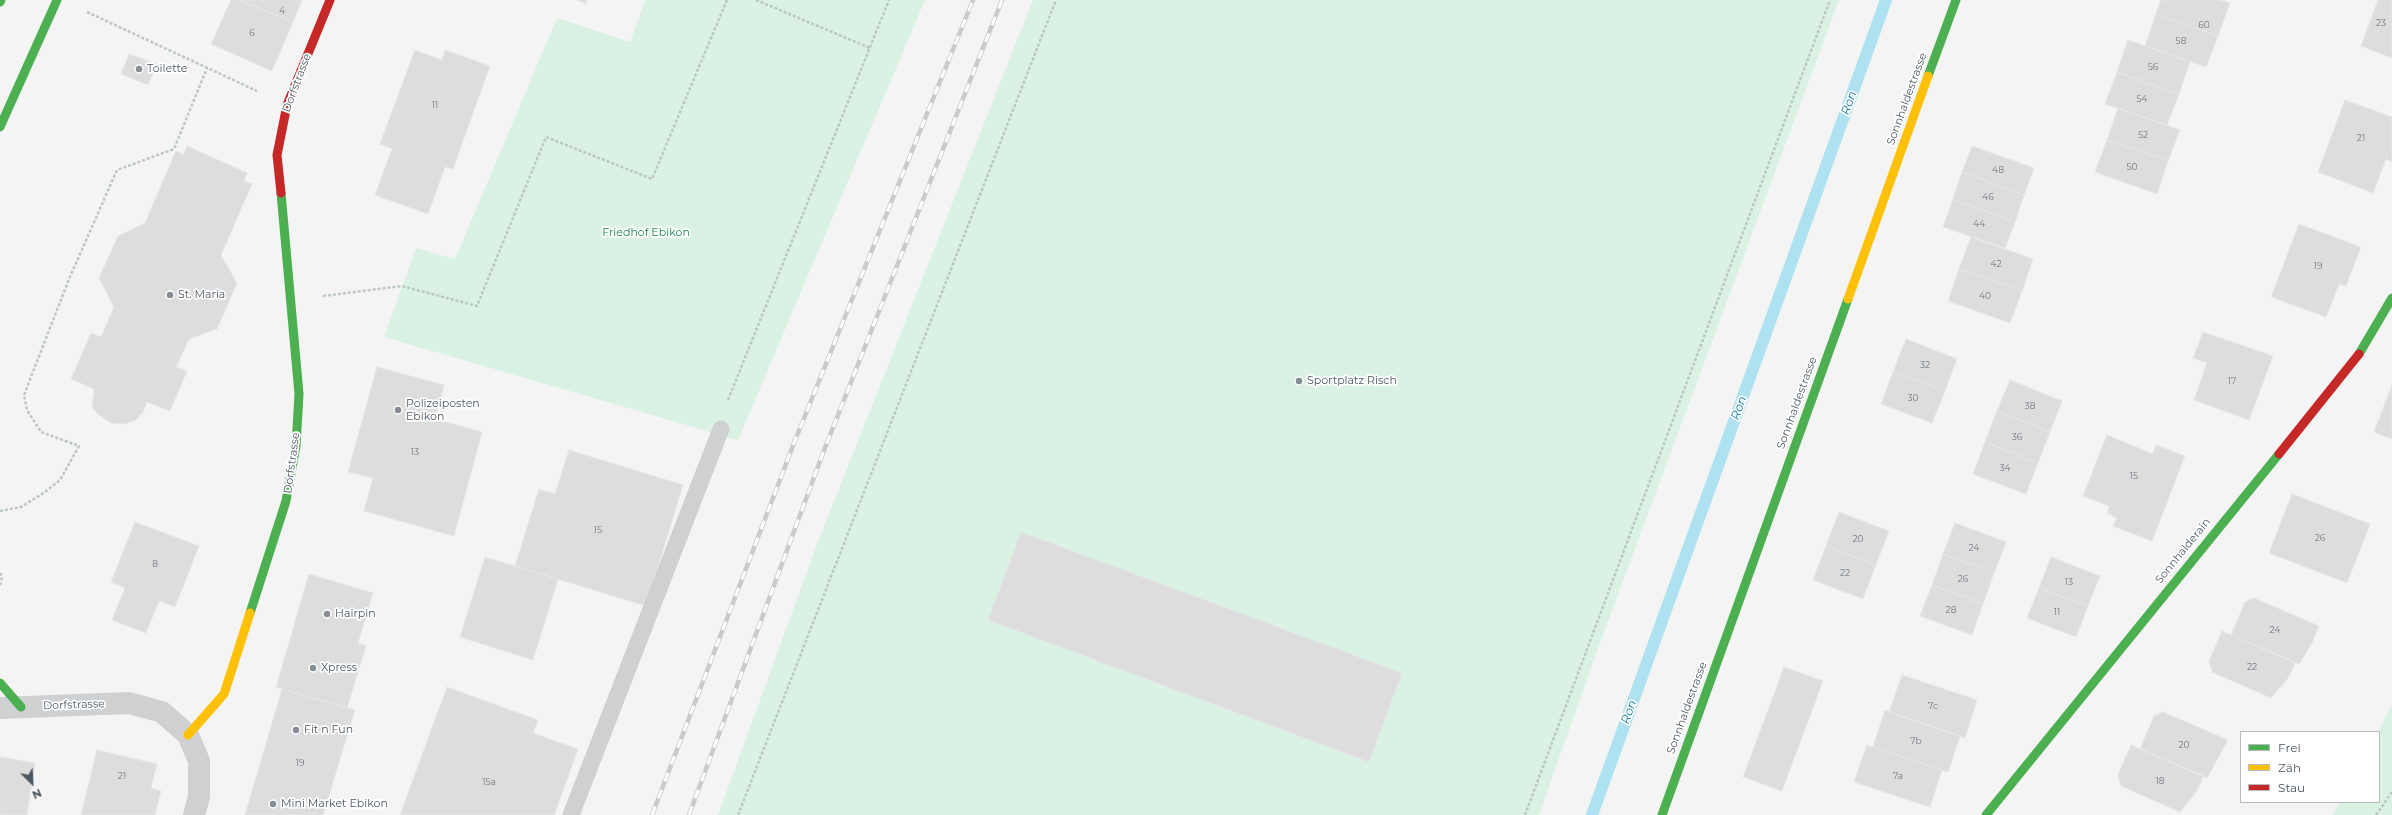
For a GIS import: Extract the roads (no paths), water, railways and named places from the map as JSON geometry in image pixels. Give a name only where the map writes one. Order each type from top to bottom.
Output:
[{"type":"street","points":[[0,127],[57,0]]},
{"type":"street","name":"Dorfstrasse","points":[[0,683],[10,707],[130,703],[162,712],[188,735],[224,694],[286,501],[296,446],[299,394],[278,156],[287,105],[330,0]]},
{"type":"street","name":"Sonnhaldestrasse","points":[[1662,815],[1956,0]]},
{"type":"street","name":"Sonnhalderain","points":[[1986,815],[2356,358],[2392,298]]},
{"type":"street","points":[[188,735],[199,761],[199,797],[194,815]]},
{"type":"lane","points":[[571,815],[721,429]]},
{"type":"waterway","name":"Ron","points":[[1592,815],[1886,0]]},
{"type":"railway","points":[[652,815],[794,443],[973,0]]},
{"type":"railway","points":[[689,815],[823,453],[1002,0]]},
{"type":"place","name":"Toilette","points":[[139,69]]},
{"type":"place","name":"St. Maria","points":[[170,295]]},
{"type":"place","name":"Sportplatz Risch","points":[[1299,381]]},
{"type":"place","name":"Polizeiposten Ebikon","points":[[398,410]]},
{"type":"place","name":"Hairpin","points":[[327,614]]},
{"type":"place","name":"Xpress","points":[[313,668]]},
{"type":"place","name":"Fit n Fun","points":[[296,730]]},
{"type":"place","name":"Mini Market Ebikon","points":[[273,804]]},
{"type":"park label","name":"Friedhof Ebikon","points":[[646,233]]}]
